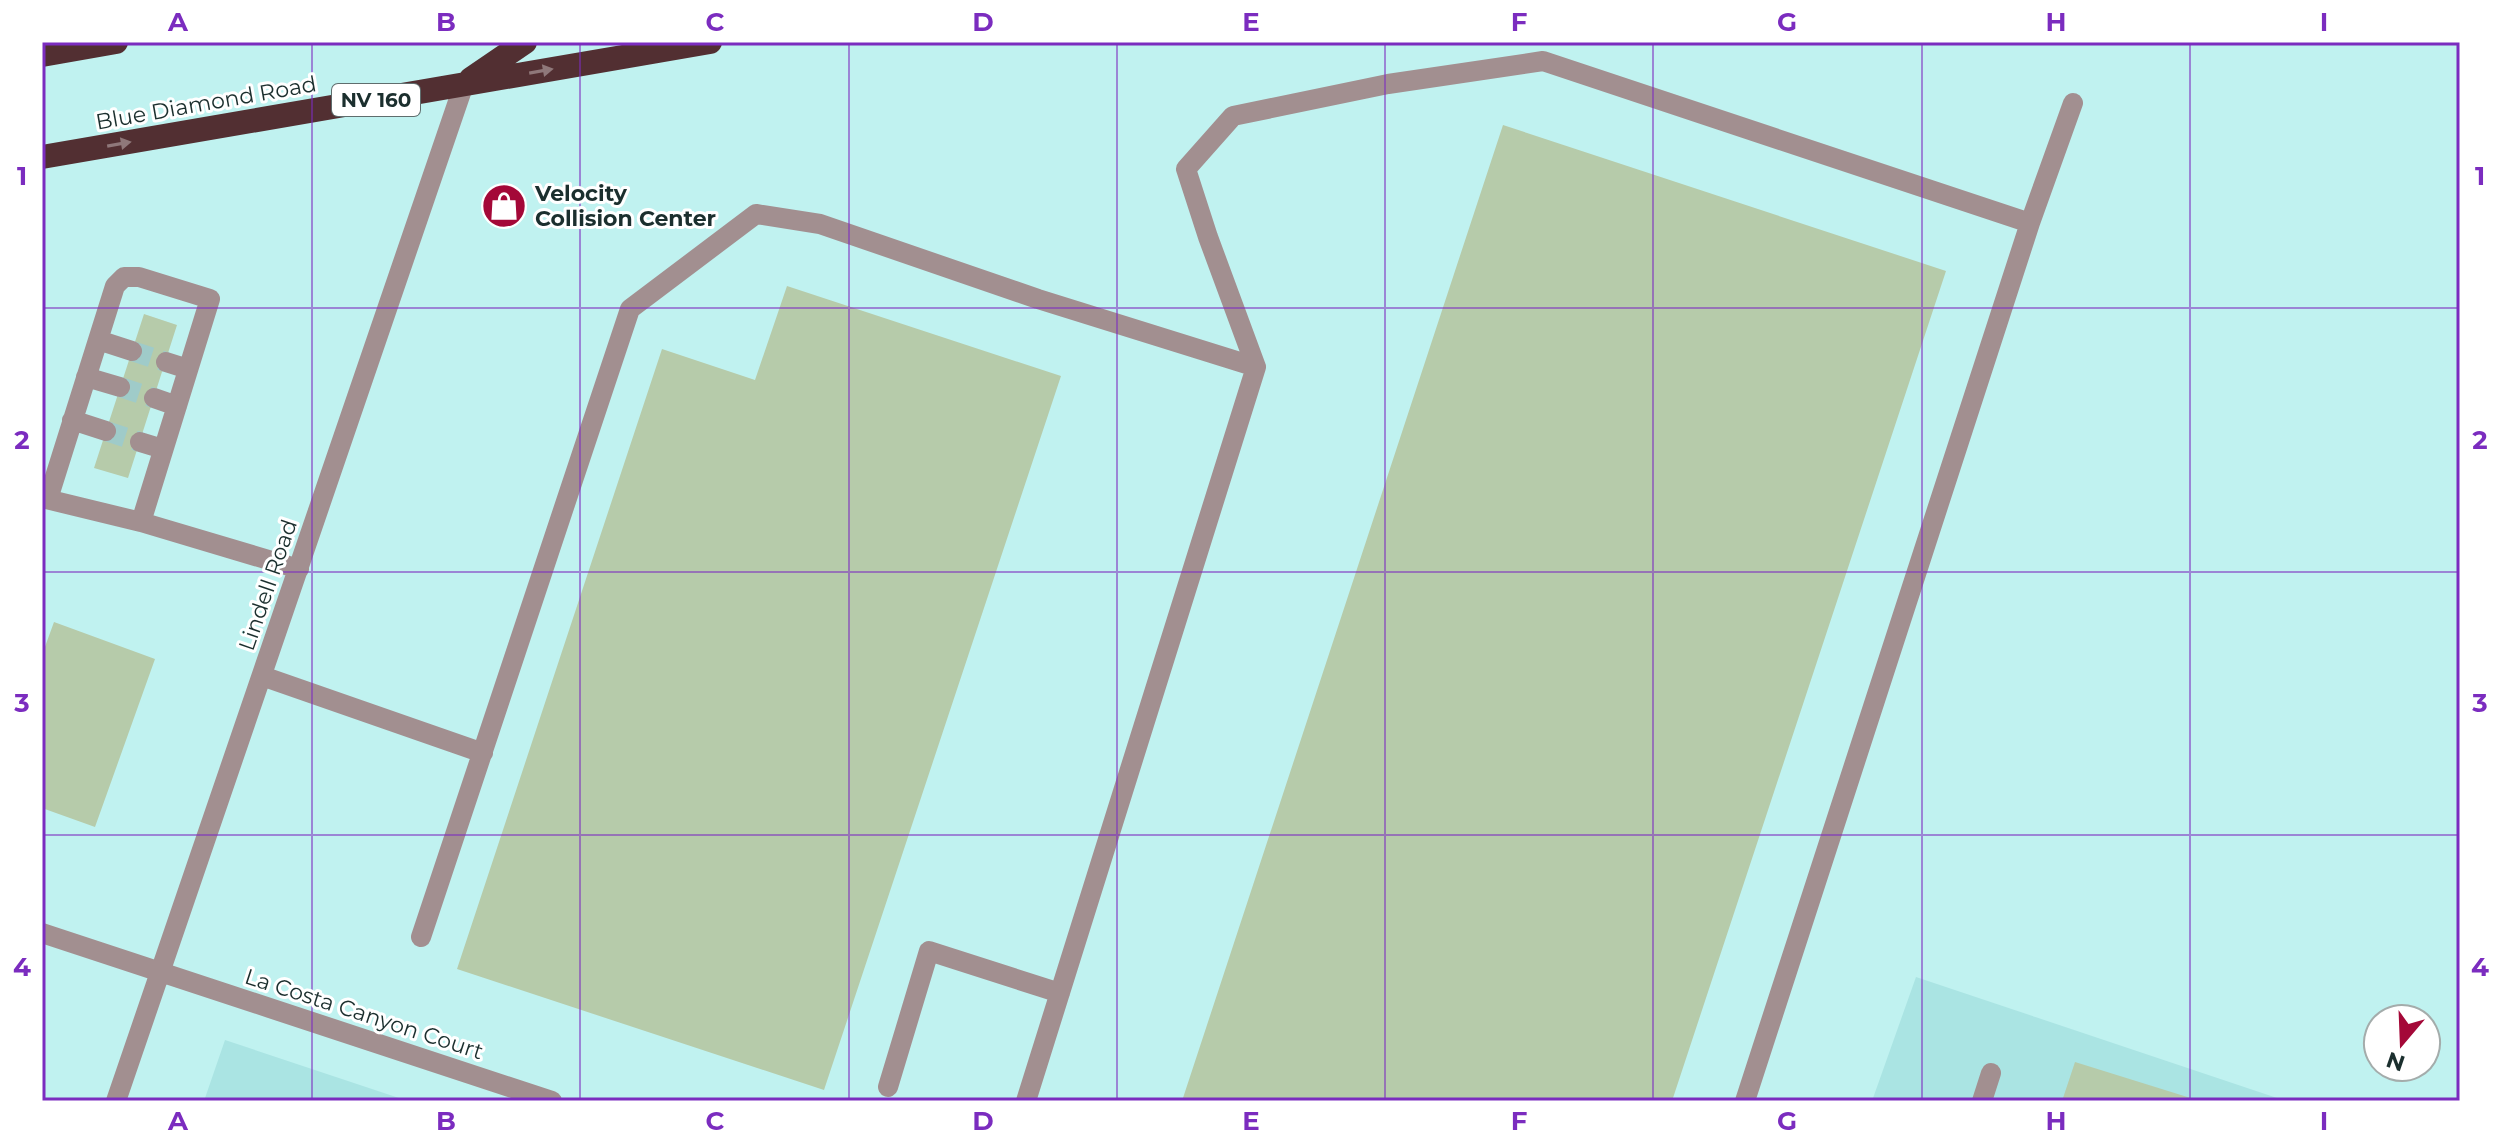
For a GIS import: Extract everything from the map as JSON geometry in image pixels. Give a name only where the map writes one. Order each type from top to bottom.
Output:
[{"type":"highway","points":[[42,55],[116,42]]},
{"type":"highway","points":[[464,84],[525,42]]},
{"type":"highway","name":"Blue Diamond Road","points":[[42,157],[710,42]]},
{"type":"street","points":[[1026,1101],[1256,367],[1186,169],[1233,116],[1388,84],[1543,61],[2030,223]]},
{"type":"street","name":"Lindell Road","points":[[116,1101],[464,84]]},
{"type":"street","points":[[1745,1101],[2030,223],[2073,103]]},
{"type":"street","points":[[421,937],[630,309],[756,214],[820,224],[1038,299],[1256,367]]},
{"type":"street","points":[[141,522],[210,299],[139,277],[124,277],[115,286],[45,498],[141,522],[299,569]]},
{"type":"street","points":[[98,340],[132,351]]},
{"type":"street","points":[[166,362],[188,369]]},
{"type":"street","points":[[86,377],[120,387]]},
{"type":"street","points":[[154,398],[177,406]]},
{"type":"street","points":[[72,420],[106,431]]},
{"type":"street","points":[[140,442],[163,449]]},
{"type":"street","points":[[262,676],[483,753]]},
{"type":"street","name":"La Costa Canyon Court","points":[[42,933],[552,1101]]},
{"type":"street","points":[[888,1087],[929,951],[1060,993]]},
{"type":"street","points":[[1982,1101],[1991,1073]]},
{"type":"shaded area","points":[[1916,977],[2286,1101],[1872,1101]]},
{"type":"shaded area","points":[[225,1040],[408,1101],[204,1101]]},
{"type":"building","points":[[1503,125],[1946,271],[1672,1101],[1182,1101]]},
{"type":"building","points":[[787,286],[1061,376],[824,1090],[457,969],[662,349],[755,380]]},
{"type":"building","points":[[144,314],[177,325],[128,478],[94,468]]},
{"type":"building","points":[[54,622],[155,659],[95,827],[42,808],[42,655]]},
{"type":"building","points":[[2075,1062],[2197,1100],[2062,1101]]},
{"type":"tunnel","points":[[132,351],[166,362]]},
{"type":"tunnel","points":[[120,387],[154,398]]},
{"type":"tunnel","points":[[106,431],[140,442]]},
{"type":"place","name":"Velocity Collision Center","points":[[504,206]]}]
